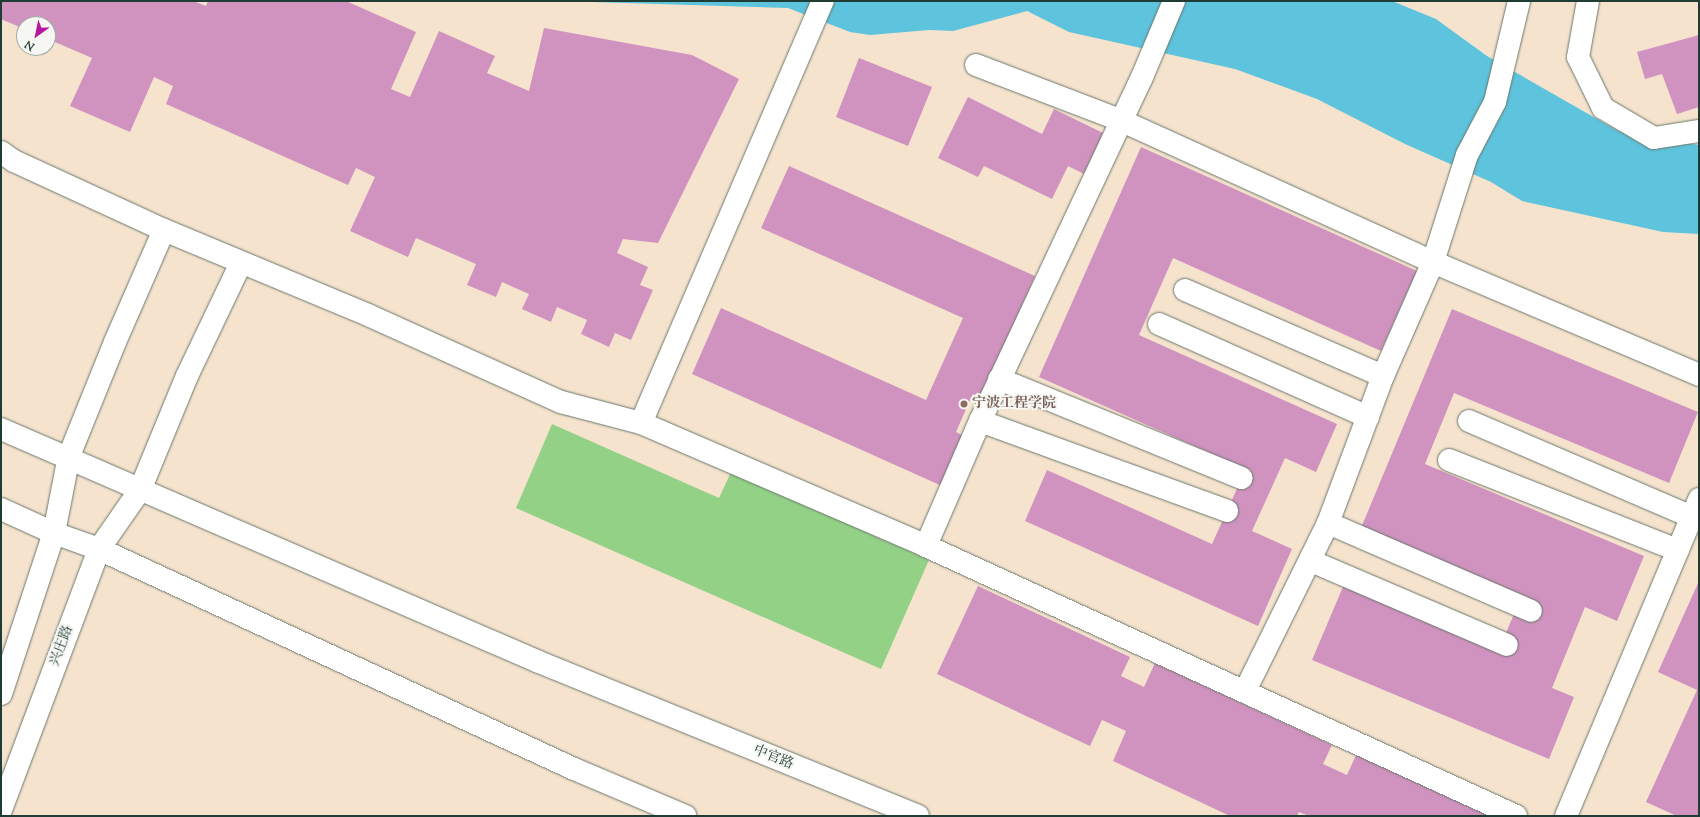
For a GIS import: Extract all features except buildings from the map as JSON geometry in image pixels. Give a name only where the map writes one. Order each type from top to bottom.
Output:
[{"type":"street","points":[[641,423],[823,1]]},
{"type":"street","points":[[926,546],[999,379],[1120,120],[1142,77],[1174,1]]},
{"type":"street","points":[[1244,691],[1311,561],[1328,523],[1383,376],[1433,262],[1467,155],[1495,102],[1519,1]]},
{"type":"street","points":[[1588,1],[1578,57],[1604,108],[1654,138],[1699,131]]},
{"type":"street","points":[[976,65],[1120,120],[1433,262],[1699,375]]},
{"type":"street","points":[[1,152],[14,161],[164,230],[368,315],[561,402],[641,423],[926,546],[1516,816]]},
{"type":"street","points":[[1,694],[54,533],[69,456],[115,342],[164,230]]},
{"type":"street","name":"兴庄路","points":[[1,810],[99,550],[140,490],[187,376],[241,263]]},
{"type":"street","points":[[1185,290],[1383,376]]},
{"type":"street","points":[[1159,324],[1368,417]]},
{"type":"street","points":[[999,379],[1242,478]]},
{"type":"street","points":[[1469,421],[1695,508],[1566,816]]},
{"type":"street","points":[[980,422],[1228,511]]},
{"type":"street","name":"中官路","points":[[1,429],[69,456],[140,490],[628,700],[918,816]]},
{"type":"street","points":[[1449,460],[1678,550]]},
{"type":"street","points":[[1,509],[54,533],[99,550],[574,769],[684,816]]},
{"type":"street","points":[[1328,523],[1531,611]]},
{"type":"street","points":[[1311,561],[1507,645]]},
{"type":"green space","points":[[552,424],[719,498],[731,472],[929,560],[881,669],[516,508]]},
{"type":"water","points":[[560,1],[1392,1],[1436,19],[1487,56],[1618,131],[1699,145],[1699,234],[1663,232],[1522,201],[1491,182],[1405,144],[1317,99],[1235,69],[1069,32],[1027,11],[953,31],[929,30],[870,35],[850,32],[788,8]]},
{"type":"place","name":"宁波工程学院","points":[[964,404]]}]
